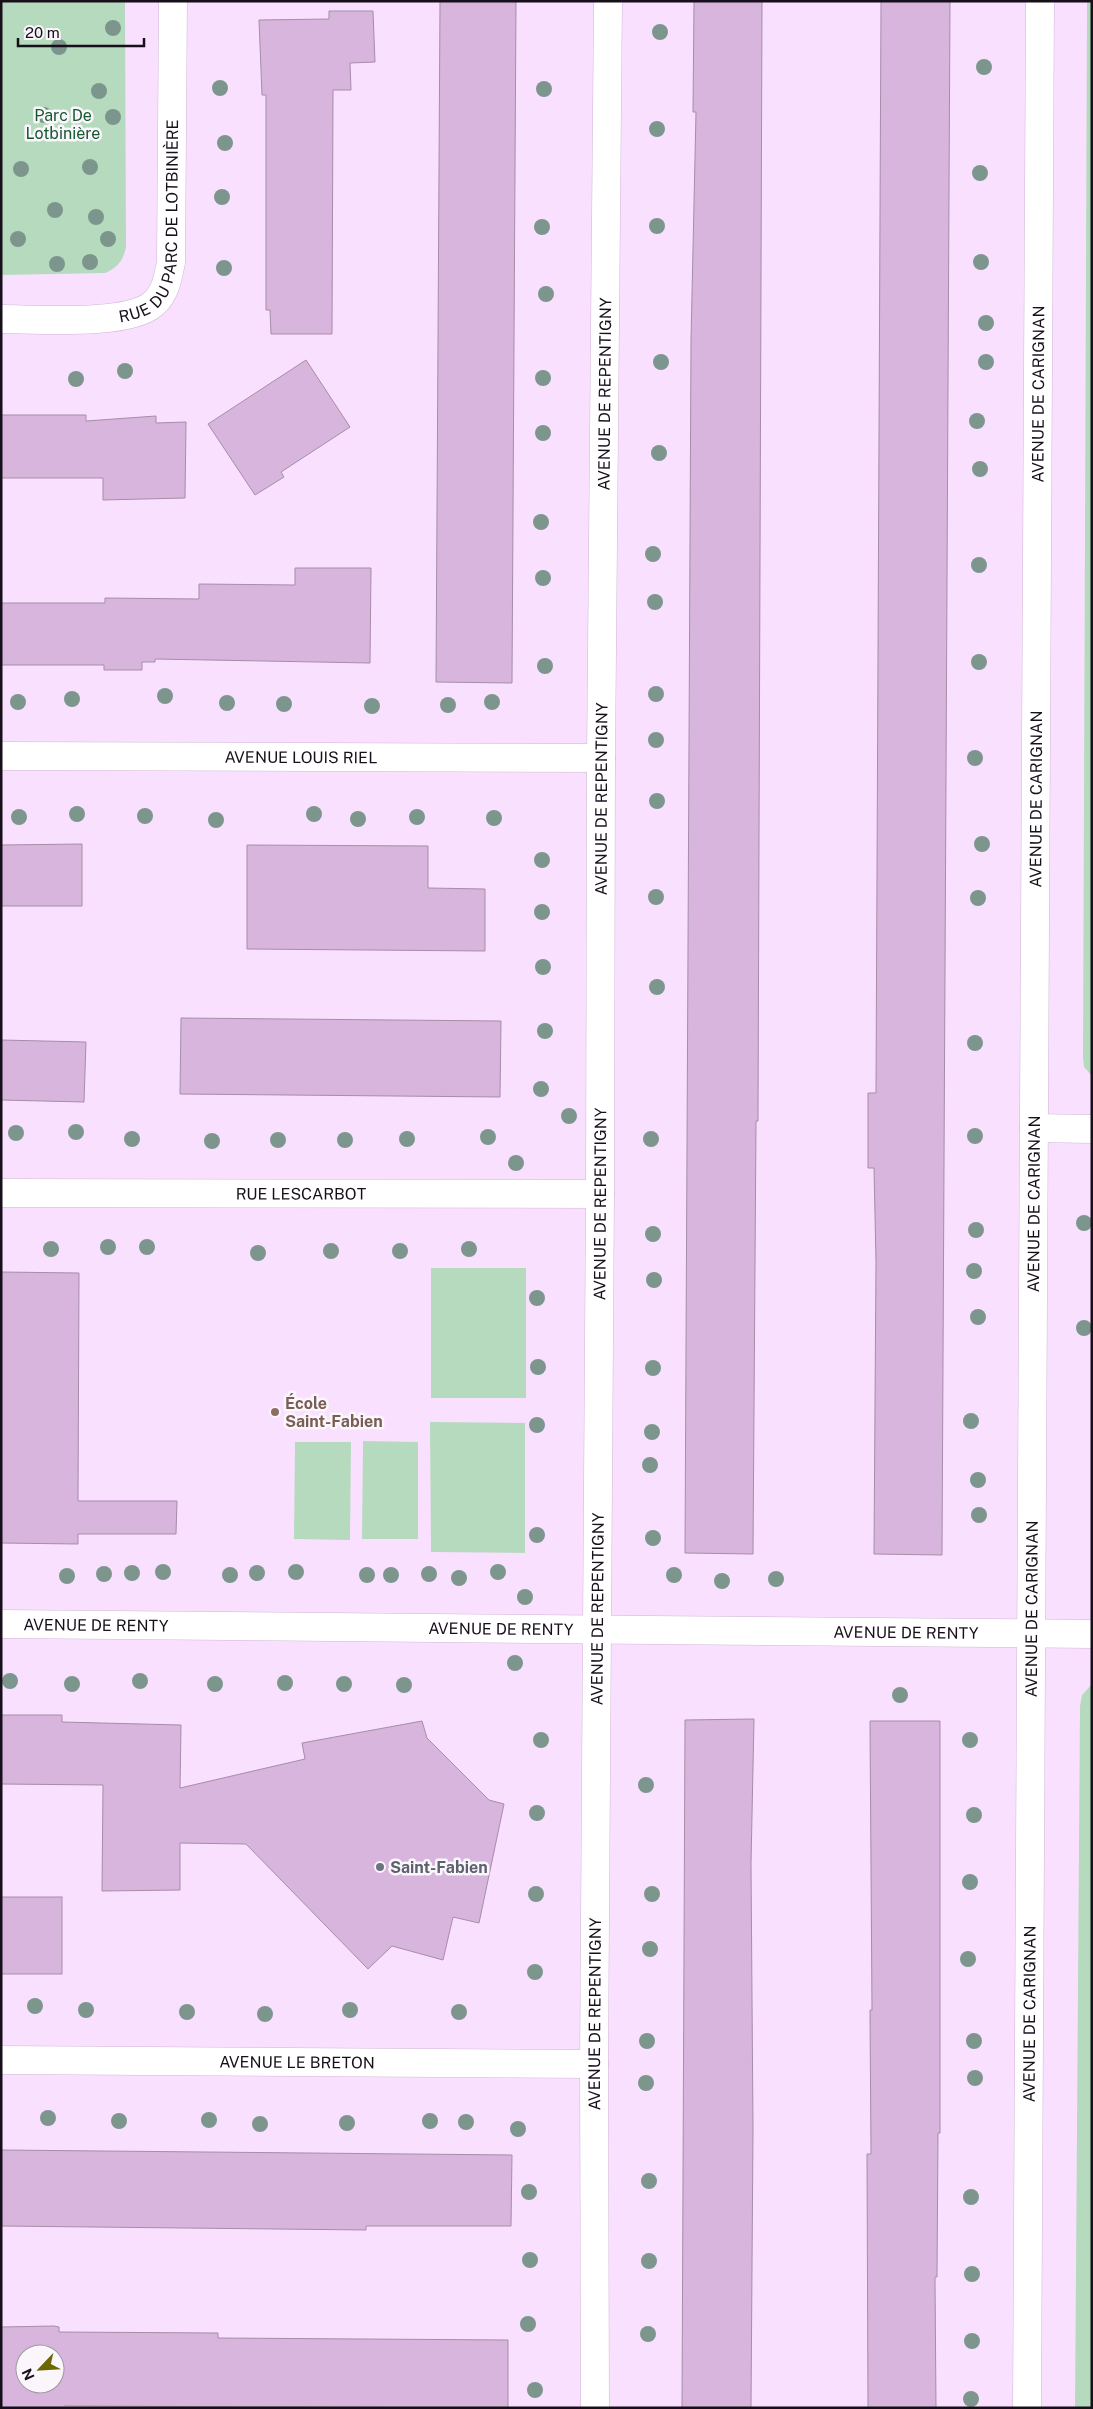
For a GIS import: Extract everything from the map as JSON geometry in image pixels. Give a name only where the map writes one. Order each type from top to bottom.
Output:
[{"type":"street","name":"RUE DU PARC DE LOTBINIÈRE","points":[[1,319],[116,318],[136,314],[154,304],[166,287],[171,262],[173,1]]},
{"type":"street","name":"AVENUE DE REPENTIGNY","points":[[595,2408],[596,1630],[608,1]]},
{"type":"street","name":"AVENUE DE CARIGNAN","points":[[1027,2408],[1040,1]]},
{"type":"street","name":"AVENUE LOUIS RIEL","points":[[1,756],[601,758]]},
{"type":"street","points":[[1034,1128],[1092,1129]]},
{"type":"street","name":"RUE LESCARBOT","points":[[1,1193],[600,1194]]},
{"type":"street","name":"AVENUE DE RENTY","points":[[1,1624],[1032,1635],[1092,1634]]},
{"type":"street","name":"AVENUE LE BRETON","points":[[1,2060],[594,2064]]},
{"type":"green space","name":"Parc De Lotbinière","points":[[1,1],[125,1],[126,247],[119,263],[105,273],[1,275]]},
{"type":"green space","points":[[1087,1],[1092,1],[1092,1076],[1084,1067],[1083,1058]]},
{"type":"green space","points":[[431,1268],[526,1268],[526,1398],[431,1398]]},
{"type":"green space","points":[[430,1422],[525,1423],[525,1553],[431,1552]]},
{"type":"green space","points":[[363,1441],[418,1442],[418,1539],[362,1539]]},
{"type":"green space","points":[[295,1442],[351,1442],[350,1540],[294,1539]]},
{"type":"green space","points":[[1092,1684],[1092,2408],[1075,2408],[1080,1706],[1082,1695]]},
{"type":"building","points":[[440,1],[516,1],[512,683],[436,682]]},
{"type":"building","points":[[694,1],[762,1],[758,1121],[756,1121],[753,1554],[685,1553],[691,341],[696,112],[693,112]]},
{"type":"building","points":[[881,1],[950,1],[942,1555],[874,1554],[876,1262],[874,1168],[868,1168],[868,1093],[876,1093]]},
{"type":"building","points":[[329,11],[373,11],[375,62],[350,63],[351,90],[333,90],[332,334],[271,334],[270,310],[266,310],[266,95],[262,95],[259,20],[329,19]]},
{"type":"building","points":[[306,360],[350,427],[281,472],[284,477],[255,495],[208,424]]},
{"type":"building","points":[[1,415],[86,415],[86,421],[156,416],[156,423],[186,422],[185,498],[103,500],[103,478],[1,478]]},
{"type":"building","points":[[295,568],[371,568],[370,663],[155,659],[155,662],[142,662],[142,670],[104,670],[104,665],[1,665],[1,603],[105,603],[105,598],[199,599],[199,584],[295,585]]},
{"type":"building","points":[[82,844],[82,906],[1,906],[1,845]]},
{"type":"building","points":[[247,845],[428,846],[428,888],[485,889],[485,951],[247,949]]},
{"type":"building","points":[[181,1018],[501,1021],[500,1097],[180,1094]]},
{"type":"building","points":[[1,1040],[86,1042],[84,1102],[1,1100]]},
{"type":"building","points":[[1,1272],[79,1273],[78,1501],[177,1501],[176,1534],[78,1534],[78,1544],[1,1543]]},
{"type":"building","name":"Saint-Fabien","points":[[1,1715],[62,1715],[62,1722],[181,1725],[180,1788],[305,1759],[302,1743],[422,1721],[427,1738],[489,1800],[504,1804],[479,1923],[453,1917],[443,1960],[392,1946],[368,1969],[246,1844],[180,1843],[180,1890],[102,1891],[103,1785],[1,1784]]},
{"type":"building","points":[[754,1719],[751,1864],[753,2128],[751,2408],[682,2408],[685,1720]]},
{"type":"building","points":[[870,1721],[940,1721],[940,2133],[938,2133],[937,2277],[935,2277],[936,2408],[868,2408],[867,2154],[871,2154],[870,2010],[872,2010]]},
{"type":"building","points":[[1,1897],[62,1897],[62,1974],[1,1974]]},
{"type":"building","points":[[1,2150],[512,2155],[511,2226],[366,2226],[366,2230],[1,2226]]},
{"type":"building","points":[[54,2326],[59,2327],[59,2332],[218,2333],[218,2338],[508,2340],[508,2408],[64,2406],[64,2408],[1,2408],[1,2327]]},
{"type":"place","name":"École Saint-Fabien","points":[[275,1412]]},
{"type":"place","name":"Saint-Fabien","points":[[380,1867]]}]
